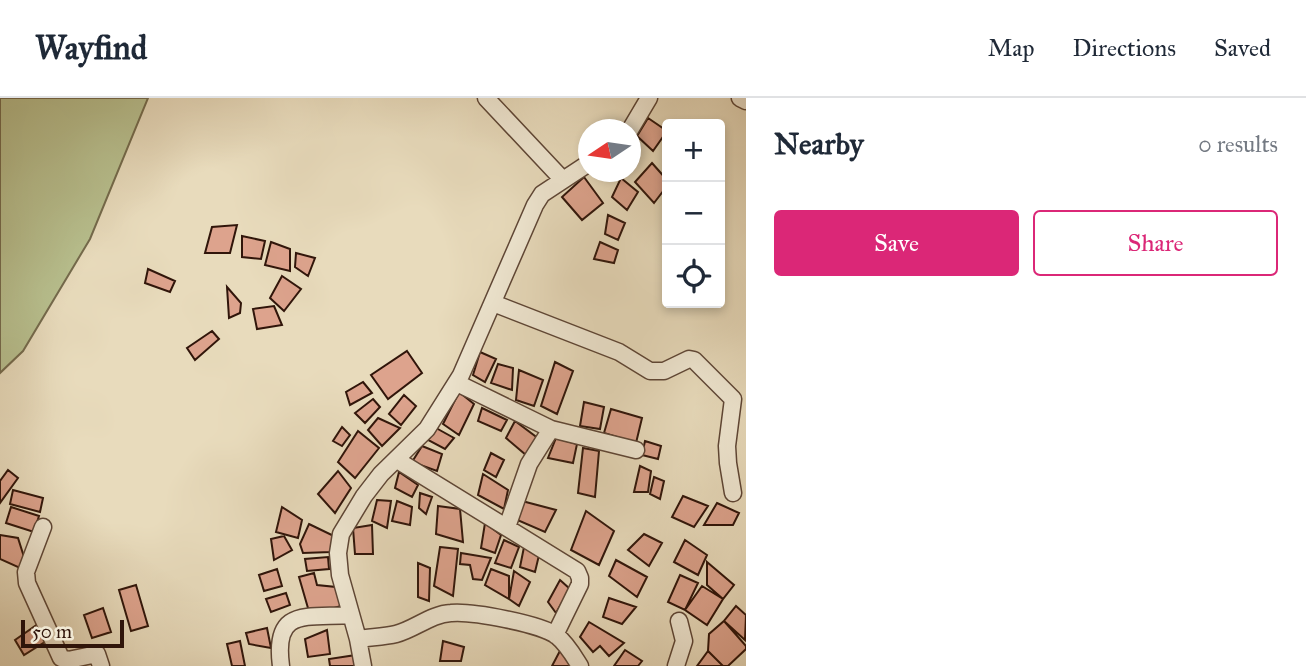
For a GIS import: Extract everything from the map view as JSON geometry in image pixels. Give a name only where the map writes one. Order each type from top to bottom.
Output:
[{"type":"street","points":[[486,98],[562,180]]},
{"type":"street","points":[[636,119],[649,98]]},
{"type":"street","points":[[740,98],[746,101]]},
{"type":"street","points":[[363,666],[340,575],[338,553],[341,534],[364,496],[381,474],[427,429],[457,383],[542,194],[578,170]]},
{"type":"street","points":[[492,303],[619,352],[650,371],[664,371],[688,359],[694,360],[733,399],[727,446],[733,493]]},
{"type":"street","points":[[457,383],[551,429],[636,450]]},
{"type":"street","points":[[506,527],[530,464],[551,429]]},
{"type":"street","points":[[397,460],[580,574],[580,584],[555,635]]},
{"type":"street","points":[[43,527],[26,572],[28,588],[61,658],[68,660],[97,654],[100,666]]},
{"type":"street","points":[[358,639],[396,634],[439,615],[453,613],[487,616],[542,629],[555,635],[567,646],[580,666]]},
{"type":"street","points":[[282,666],[279,648],[281,632],[286,625],[296,619],[351,615]]},
{"type":"street","points":[[676,666],[684,641],[679,621]]},
{"type":"green space","points":[[0,98],[148,98],[90,239],[23,351],[0,373]]},
{"type":"building","points":[[648,118],[662,128],[662,138],[653,151],[641,140],[641,129]]},
{"type":"building","points":[[652,163],[662,174],[662,193],[654,203],[635,182],[641,182],[641,175]]},
{"type":"building","points":[[578,182],[588,182],[603,203],[582,220],[562,197]]},
{"type":"building","points":[[619,182],[626,182],[638,192],[627,210],[612,197]]},
{"type":"building","points":[[608,215],[625,223],[618,240],[605,234]]},
{"type":"building","points":[[237,225],[230,253],[205,253],[212,227]]},
{"type":"building","points":[[242,236],[265,241],[261,259],[242,257]]},
{"type":"building","points":[[271,242],[290,249],[290,271],[265,265]]},
{"type":"building","points":[[600,242],[618,250],[614,263],[594,259]]},
{"type":"building","points":[[296,253],[315,258],[308,276],[295,267]]},
{"type":"building","points":[[148,269],[175,281],[170,292],[145,283]]},
{"type":"building","points":[[282,276],[301,289],[284,311],[270,298]]},
{"type":"building","points":[[227,287],[241,303],[240,313],[229,318]]},
{"type":"building","points":[[274,306],[282,325],[257,329],[253,309]]},
{"type":"building","points":[[212,331],[219,339],[195,360],[187,348]]},
{"type":"building","points":[[407,351],[422,373],[388,399],[371,375]]},
{"type":"building","points":[[480,352],[496,359],[485,382],[473,375]]},
{"type":"building","points":[[555,362],[573,371],[557,414],[541,406]]},
{"type":"building","points":[[498,364],[513,368],[512,390],[491,383]]},
{"type":"building","points":[[519,370],[543,380],[534,406],[516,400]]},
{"type":"building","points":[[363,382],[372,393],[350,405],[346,392]]},
{"type":"building","points":[[459,392],[474,404],[459,435],[443,424]]},
{"type":"building","points":[[404,395],[416,406],[401,425],[389,414]]},
{"type":"building","points":[[373,399],[380,407],[365,423],[355,413]]},
{"type":"building","points":[[584,402],[604,407],[600,429],[580,426]]},
{"type":"building","points":[[482,408],[507,420],[501,431],[478,421]]},
{"type":"building","points":[[611,409],[642,418],[636,443],[604,433]]},
{"type":"building","points":[[378,418],[400,428],[382,446],[368,430]]},
{"type":"building","points":[[515,421],[539,439],[526,455],[506,438]]},
{"type":"building","points":[[342,427],[350,435],[342,446],[333,441]]},
{"type":"building","points":[[436,428],[454,438],[445,449],[428,440]]},
{"type":"building","points":[[358,431],[379,448],[355,478],[338,462]]},
{"type":"building","points":[[556,438],[577,444],[573,463],[548,458]]},
{"type":"building","points":[[645,441],[661,446],[658,459],[642,455]]},
{"type":"building","points":[[422,446],[442,454],[437,471],[412,462]]},
{"type":"building","points":[[583,448],[599,451],[595,497],[578,493]]},
{"type":"building","points":[[491,453],[504,460],[496,477],[484,470]]},
{"type":"building","points":[[640,466],[651,471],[648,492],[634,492]]},
{"type":"building","points":[[8,470],[18,478],[0,503],[0,481]]},
{"type":"building","points":[[338,471],[351,488],[335,513],[318,494]]},
{"type":"building","points":[[399,472],[418,485],[412,497],[395,488]]},
{"type":"building","points":[[483,474],[508,490],[504,509],[478,495]]},
{"type":"building","points":[[654,477],[664,481],[660,499],[650,494]]},
{"type":"building","points":[[13,490],[43,498],[40,512],[10,504]]},
{"type":"building","points":[[420,493],[432,497],[426,514],[419,508]]},
{"type":"building","points":[[683,496],[708,506],[694,527],[672,517]]},
{"type":"building","points":[[377,500],[391,501],[387,528],[372,521]]},
{"type":"building","points":[[397,501],[412,507],[410,525],[392,521]]},
{"type":"building","points":[[522,501],[556,510],[545,532],[515,519]]},
{"type":"building","points":[[717,503],[739,513],[733,525],[704,525]]},
{"type":"building","points":[[438,506],[460,509],[463,542],[436,534]]},
{"type":"building","points":[[11,507],[39,516],[34,532],[6,523]]},
{"type":"building","points":[[282,507],[302,520],[298,538],[276,532]]},
{"type":"building","points":[[586,511],[614,531],[599,565],[571,550]]},
{"type":"building","points":[[485,523],[501,535],[495,553],[481,548]]},
{"type":"building","points":[[309,524],[338,538],[331,552],[303,553],[300,544]]},
{"type":"building","points":[[372,525],[373,554],[355,554],[353,528]]},
{"type":"building","points":[[644,534],[662,543],[649,566],[628,550]]},
{"type":"building","points":[[0,535],[18,538],[24,557],[20,568],[0,559]]},
{"type":"building","points":[[284,536],[292,550],[274,560],[271,539]]},
{"type":"building","points":[[504,540],[519,547],[511,568],[495,563]]},
{"type":"building","points":[[685,540],[707,555],[698,575],[674,562]]},
{"type":"building","points":[[440,547],[458,549],[453,596],[434,586]]},
{"type":"building","points":[[524,547],[540,551],[535,572],[520,567]]},
{"type":"building","points":[[461,553],[491,558],[482,580],[473,579],[470,565],[460,564]]},
{"type":"building","points":[[328,557],[329,569],[307,571],[305,559]]},
{"type":"building","points":[[616,560],[647,577],[637,597],[609,576]]},
{"type":"building","points":[[707,562],[734,585],[723,599],[707,585]]},
{"type":"building","points":[[418,563],[430,568],[429,601],[418,597]]},
{"type":"building","points":[[277,569],[282,586],[264,591],[259,575]]},
{"type":"building","points":[[491,569],[509,576],[509,599],[485,585]]},
{"type":"building","points":[[514,571],[530,582],[519,606],[509,599]]},
{"type":"building","points":[[314,573],[317,585],[336,587],[341,606],[310,615],[299,577]]},
{"type":"building","points":[[680,575],[698,583],[685,610],[668,602]]},
{"type":"building","points":[[560,580],[570,589],[556,613],[548,602]]},
{"type":"building","points":[[136,585],[148,626],[131,631],[119,590]]},
{"type":"building","points":[[702,586],[723,599],[707,625],[685,610]]},
{"type":"building","points":[[286,593],[290,605],[271,612],[266,599]]},
{"type":"building","points":[[609,598],[636,607],[622,624],[603,617]]},
{"type":"building","points":[[736,606],[746,615],[745,640],[724,621]]},
{"type":"building","points":[[103,608],[111,632],[92,638],[84,615]]},
{"type":"building","points":[[724,621],[746,646],[728,666],[723,666],[708,651],[709,634]]},
{"type":"building","points":[[589,622],[624,643],[609,656],[600,646],[593,652],[580,637]]},
{"type":"building","points":[[38,624],[48,640],[24,655],[15,640]]},
{"type":"building","points":[[267,628],[271,648],[249,644],[246,633]]},
{"type":"building","points":[[327,630],[330,654],[308,657],[305,639]]},
{"type":"building","points":[[240,641],[245,666],[232,666],[227,644]]},
{"type":"building","points":[[443,641],[464,647],[461,661],[440,661]]},
{"type":"building","points":[[562,647],[571,666],[552,666]]},
{"type":"building","points":[[625,650],[642,661],[638,666],[614,666]]},
{"type":"building","points":[[708,651],[723,666],[697,666]]},
{"type":"building","points":[[356,655],[357,666],[330,666],[329,659]]}]
